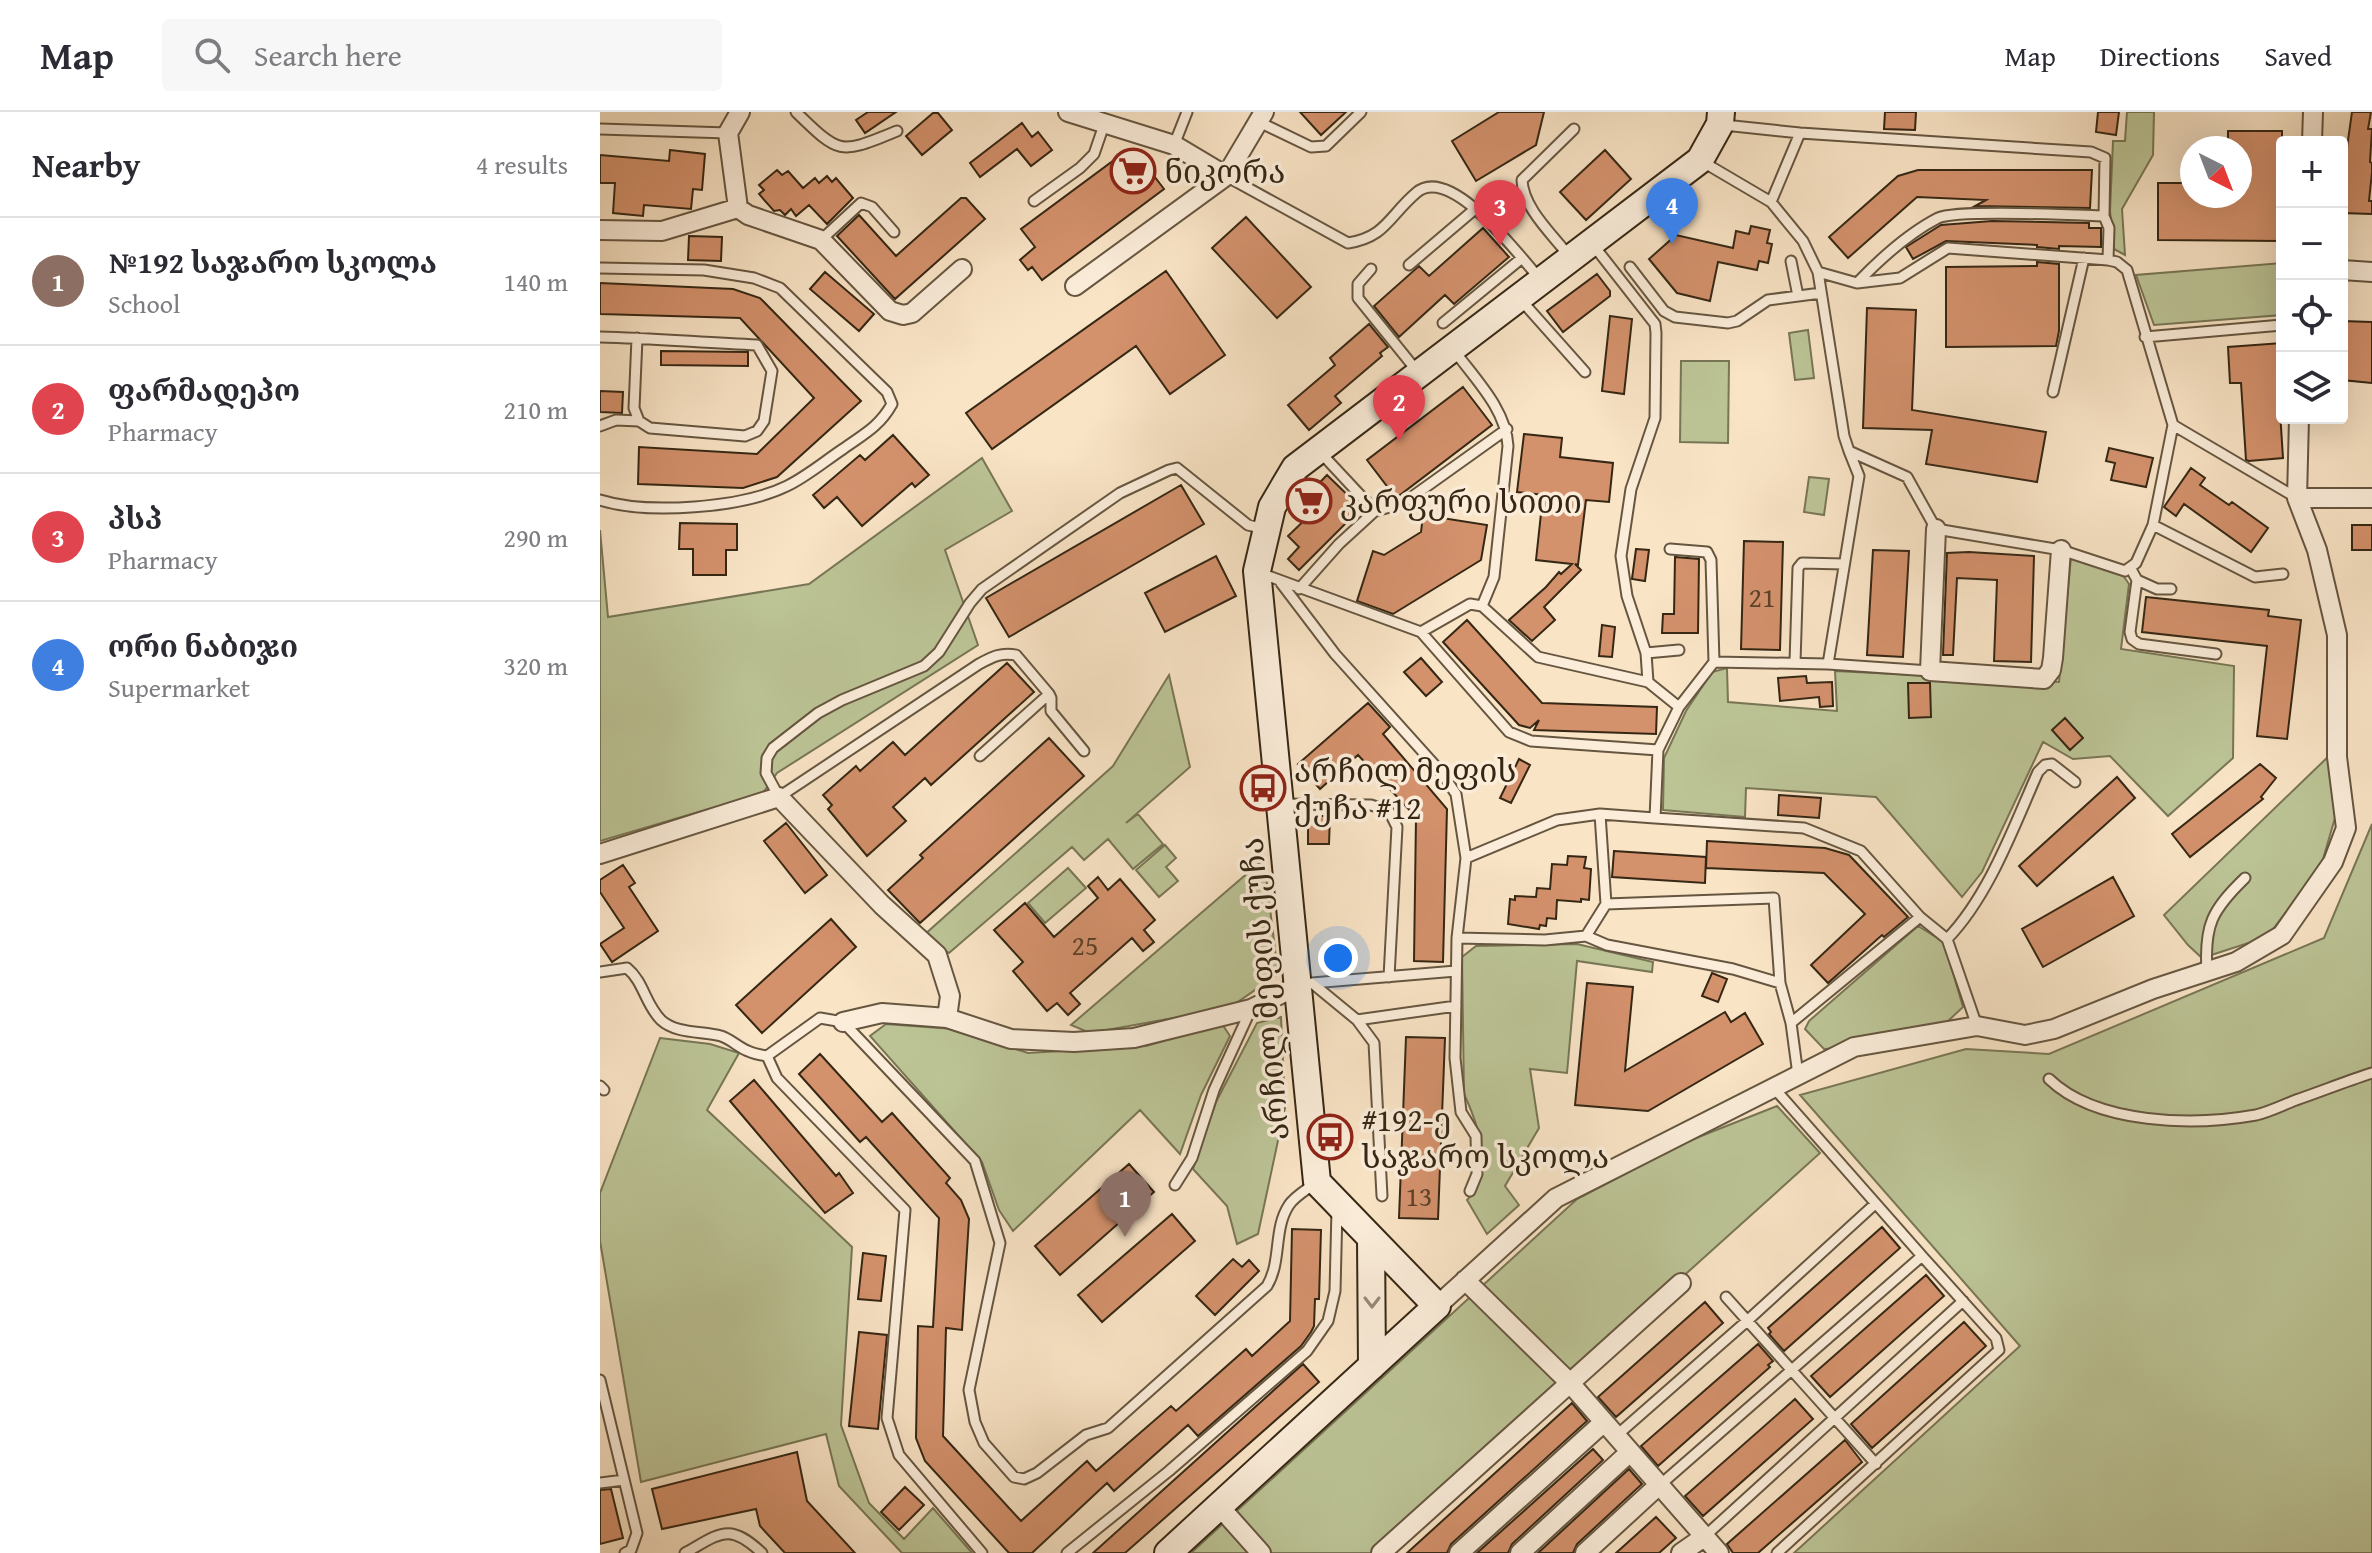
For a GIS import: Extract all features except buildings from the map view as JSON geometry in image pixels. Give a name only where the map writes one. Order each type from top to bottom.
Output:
[{"type":"street","points":[[740,112],[728,133],[738,208],[748,215],[821,240],[890,311],[903,315],[912,313],[962,269]]},
{"type":"street","points":[[1068,112],[1174,145],[1226,176]]},
{"type":"street","points":[[2312,136],[2313,112]]},
{"type":"street","points":[[1075,286],[1226,176],[1261,117]]},
{"type":"street","name":"არჩილ მეფის ქუჩა","points":[[1437,1306],[1317,1182],[1304,985],[1281,804],[1257,571],[1266,529],[1272,507],[1295,468],[1700,160],[1720,118]]},
{"type":"street","points":[[600,230],[662,231],[738,208]]},
{"type":"street","points":[[2348,270],[2372,272]]},
{"type":"street","points":[[1168,1553],[1556,1198],[1854,1047],[1977,1026],[2025,1040],[2153,989],[2236,962],[2282,935],[2333,862],[2346,828],[2337,757],[2337,635],[2317,550],[2297,498],[2299,424]]},
{"type":"street","points":[[2297,498],[2372,498]]},
{"type":"street","points":[[1936,529],[1930,671],[2044,679],[2053,658],[2061,550]]},
{"type":"street","points":[[600,854],[779,797],[882,905],[937,955],[950,996],[947,1018]]},
{"type":"street","points":[[843,1022],[882,1013],[947,1018],[1011,1039],[1074,1042],[1134,1038],[1251,1009],[1304,985]]},
{"type":"street","points":[[1371,1239],[1372,1366]]},
{"type":"street","points":[[1465,1280],[1570,1383],[1719,1553]]},
{"type":"street","points":[[1381,1553],[1681,1283]]},
{"type":"street","points":[[1459,1553],[1610,1429]]},
{"type":"street","points":[[1520,1553],[1630,1452]]},
{"type":"street","points":[[1585,1553],[1659,1485]]},
{"type":"street","points":[[1220,1507],[1261,1553]]},
{"type":"street","points":[[1681,1553],[1704,1537]]},
{"type":"lane","points":[[796,112],[831,143],[843,149],[855,148],[897,131]]},
{"type":"lane","points":[[1174,145],[1187,112]]},
{"type":"lane","points":[[1261,117],[1311,147],[1326,146],[1361,112]]},
{"type":"lane","points":[[1720,118],[1800,133],[2098,154],[2105,158],[2106,164],[2104,216],[2109,228],[2108,260]]},
{"type":"lane","points":[[1034,201],[1094,154],[1105,122]]},
{"type":"lane","points":[[600,129],[728,133]]},
{"type":"lane","points":[[1574,129],[1522,180],[1522,189],[1531,206],[1582,251],[1655,324],[1655,418],[1631,489],[1621,556],[1627,596],[1646,653],[1648,682]]},
{"type":"lane","points":[[1771,202],[1800,133]]},
{"type":"lane","points":[[1700,160],[1771,202],[1803,241],[1818,272],[1844,436],[1859,476],[1828,664]]},
{"type":"lane","points":[[1226,176],[1348,243],[1367,240],[1381,230],[1418,191],[1429,185],[1443,186],[1475,209],[1541,281]]},
{"type":"lane","points":[[821,240],[861,203],[872,207],[894,232]]},
{"type":"lane","points":[[1409,265],[1475,209]]},
{"type":"lane","points":[[1857,283],[1891,249],[1941,216],[2104,216]]},
{"type":"lane","points":[[1818,272],[1857,283],[1900,278],[1948,248],[2117,262],[2127,270],[2173,425],[2153,525],[2136,563],[2125,571],[2061,550],[1936,529],[1907,477],[1849,451]]},
{"type":"lane","points":[[1443,323],[1522,258]]},
{"type":"lane","points":[[2053,392],[2084,258]]},
{"type":"lane","points":[[1791,261],[1798,296]]},
{"type":"lane","points":[[1630,267],[1664,311],[1675,317],[1728,323],[1737,321],[1768,300],[1821,293]]},
{"type":"lane","points":[[600,268],[704,270],[754,278],[780,288],[887,392],[892,404],[882,422],[786,487],[739,501],[687,509],[613,504],[600,500]]},
{"type":"lane","points":[[1371,269],[1358,284],[1358,298],[1419,373]]},
{"type":"lane","points":[[1519,298],[1585,372]]},
{"type":"lane","points":[[2145,337],[2276,326]]},
{"type":"lane","points":[[600,337],[757,345],[772,371],[764,421],[757,431],[745,436],[650,428],[639,421],[616,420],[600,426]]},
{"type":"lane","points":[[637,338],[634,408],[639,421]]},
{"type":"lane","points":[[1453,349],[1500,413],[1507,429],[1508,446],[1494,577],[1482,606]]},
{"type":"lane","points":[[2173,425],[2297,498]]},
{"type":"lane","points":[[1299,589],[1339,544],[1375,511],[1402,504],[1507,429]]},
{"type":"lane","points":[[1318,450],[1375,511]]},
{"type":"lane","points":[[1084,751],[1051,711],[1049,694],[1016,655],[998,654],[779,797],[766,773],[767,758],[773,748],[818,713],[924,666],[939,652],[982,589],[1120,493],[1177,468],[1248,525],[1266,529]]},
{"type":"lane","points":[[2153,525],[2255,577],[2283,574]]},
{"type":"lane","points":[[1655,818],[1658,750],[1679,707],[1714,662],[1711,560],[1707,552],[1670,549]]},
{"type":"lane","points":[[1795,662],[1798,568],[1802,563],[1844,564]]},
{"type":"lane","points":[[2131,569],[2137,580],[2130,632],[2132,639],[2139,644],[2216,654]]},
{"type":"lane","points":[[1257,571],[1281,583],[1421,632],[1509,732],[1531,741],[1658,750]]},
{"type":"lane","points":[[2137,580],[2157,589],[2171,589]]},
{"type":"lane","points":[[1281,583],[1335,654],[1441,772],[1456,794],[1466,858],[1457,938],[1455,1058],[1461,1112],[1476,1136],[1477,1174],[1470,1191]]},
{"type":"lane","points":[[1421,632],[1470,604],[1482,606],[1538,657],[1648,682],[1679,707]]},
{"type":"lane","points":[[1646,653],[1679,650]]},
{"type":"lane","points":[[1714,662],[1795,662],[1930,671]]},
{"type":"lane","points":[[980,756],[1049,694]]},
{"type":"lane","points":[[1947,939],[1959,927],[1979,894],[2038,772],[2045,765],[2052,764],[2075,782]]},
{"type":"lane","points":[[1281,804],[1371,805],[1389,811],[1397,827],[1389,977]]},
{"type":"lane","points":[[1466,858],[1557,820],[1600,814],[1804,828],[1861,851],[1920,917],[1947,939],[1977,1026]]},
{"type":"lane","points":[[1586,936],[1606,904],[1600,814]]},
{"type":"lane","points":[[2207,971],[2207,928],[2227,896],[2245,878]]},
{"type":"lane","points":[[1606,904],[1774,898],[1780,983],[1791,1023],[1798,1075]]},
{"type":"lane","points":[[1791,1023],[1920,917]]},
{"type":"lane","points":[[1457,938],[1545,940],[1586,936],[1607,945],[1733,969],[1780,983]]},
{"type":"lane","points":[[600,972],[627,968],[639,978],[646,998],[660,1019],[673,1029],[725,1037],[747,1051],[767,1056],[820,1018],[843,1022],[975,1161],[1000,1243],[969,1390],[975,1422],[984,1443],[1014,1477],[1024,1479],[1037,1473],[1086,1435],[1108,1428],[1267,1286],[1275,1272],[1279,1231],[1289,1204],[1317,1182]]},
{"type":"lane","points":[[1304,985],[1456,971]]},
{"type":"lane","points":[[1304,985],[1357,1020],[1374,1043],[1382,1196]]},
{"type":"lane","points":[[1357,1020],[1456,1006]]},
{"type":"lane","points":[[1175,1185],[1192,1158],[1214,1090],[1251,1009]]},
{"type":"lane","points":[[767,1056],[777,1078],[905,1210],[887,1418],[899,1455],[982,1553]]},
{"type":"lane","points":[[2049,1079],[2058,1088],[2099,1107],[2137,1118],[2194,1122],[2258,1114],[2372,1073]]},
{"type":"lane","points":[[1774,1088],[1996,1338],[1999,1350],[1777,1553]]},
{"type":"lane","points":[[1610,1429],[1747,1321],[1875,1204]]},
{"type":"lane","points":[[1067,1553],[1169,1471],[1307,1351],[1328,1321],[1335,1291],[1337,1205]]},
{"type":"lane","points":[[1659,1485],[1922,1256]]},
{"type":"lane","points":[[1726,1297],[1876,1464]]},
{"type":"lane","points":[[1704,1537],[1963,1301]]},
{"type":"lane","points":[[600,1380],[637,1533],[631,1550],[625,1553]]},
{"type":"lane","points":[[600,1483],[624,1480]]},
{"type":"lane","points":[[685,1553],[719,1535],[734,1532],[747,1538],[762,1553]]},
{"type":"green space","points":[[2127,112],[2154,112],[2153,155],[2122,209],[2125,255],[2114,249],[2110,211],[2113,141],[2125,141]]},
{"type":"green space","points":[[2276,263],[2276,315],[2154,325],[2136,275]]},
{"type":"green space","points":[[1808,330],[1814,378],[1795,380],[1789,333]]},
{"type":"green space","points":[[1681,361],[1729,361],[1728,443],[1680,442]]},
{"type":"green space","points":[[982,458],[1012,511],[945,550],[978,645],[777,773],[763,793],[600,841],[600,530],[608,617],[809,584]]},
{"type":"green space","points":[[1809,477],[1829,479],[1824,515],[1804,512]]},
{"type":"green space","points":[[2071,557],[2120,571],[2129,584],[2121,649],[2234,666],[2233,758],[2168,816],[2110,756],[2073,759],[2043,742],[1982,872],[1962,897],[1876,797],[1746,788],[1745,817],[1663,810],[1664,758],[1686,711],[1712,672],[1727,668],[1728,702],[1837,711],[1835,671],[2059,682]]},
{"type":"green space","points":[[1169,675],[1190,767],[1126,823],[1138,814],[1163,844],[1133,869],[1108,839],[1084,860],[1072,847],[949,953],[923,936],[1113,766]]},
{"type":"green space","points":[[2332,753],[2337,811],[2321,866],[2267,937],[2202,958],[2164,915]]},
{"type":"green space","points":[[2372,824],[2372,1553],[1794,1553],[2020,1346],[1800,1095],[1966,1049],[2049,1054],[2324,938]]},
{"type":"green space","points":[[1165,845],[1176,858],[1166,867],[1178,881],[1159,897],[1136,870]]},
{"type":"green space","points":[[1264,859],[1278,974],[1229,1008],[1090,1033],[1071,1025]]},
{"type":"green space","points":[[1068,868],[1086,888],[1045,923],[1028,903]]},
{"type":"green space","points":[[1918,926],[1944,942],[1963,1007],[1947,1022],[1842,1048],[1824,1049],[1805,1029],[1809,1021]]},
{"type":"green space","points":[[1577,944],[1653,962],[1652,972],[1577,961],[1567,1073],[1530,1069],[1539,1128],[1505,1186],[1519,1205],[1487,1234],[1467,1200],[1476,1189],[1480,1177],[1482,1149],[1464,1094],[1462,957],[1476,946]]},
{"type":"green space","points":[[1281,1017],[1285,1108],[1258,1234],[1237,1244],[1227,1206],[1193,1169],[1216,1102],[1257,1023]]},
{"type":"green space","points":[[886,1024],[954,1029],[1028,1053],[1146,1046],[1222,1024],[1230,1036],[1201,1095],[1180,1154],[1140,1110],[1013,1231],[999,1210],[982,1162],[870,1036]]},
{"type":"green space","points":[[660,1038],[710,1044],[739,1053],[707,1110],[852,1247],[841,1425],[869,1503],[904,1539],[933,1508],[972,1553],[902,1553],[839,1486],[826,1434],[641,1482],[600,1241],[600,1193]]},
{"type":"green space","points":[[1777,1106],[1820,1153],[1376,1553],[1191,1553],[1577,1199],[1686,1142]]},
{"type":"place","name":"ნიკორა","points":[[1133,171]]},
{"type":"place","name":"ორი ნაბიჯი","points":[[1672,244]]},
{"type":"place","name":"პსპ","points":[[1500,246]]},
{"type":"place","name":"ფარმადეპო","points":[[1399,441]]},
{"type":"place","name":"კარფური სითი","points":[[1309,501]]},
{"type":"place","name":"არჩილ მეფის ქუჩა #12","points":[[1263,788]]},
{"type":"place","name":"#192-ე საჯარო სკოლა","points":[[1330,1137]]},
{"type":"place","name":"№192 საჯარო სკოლა","points":[[1125,1237]]}]
